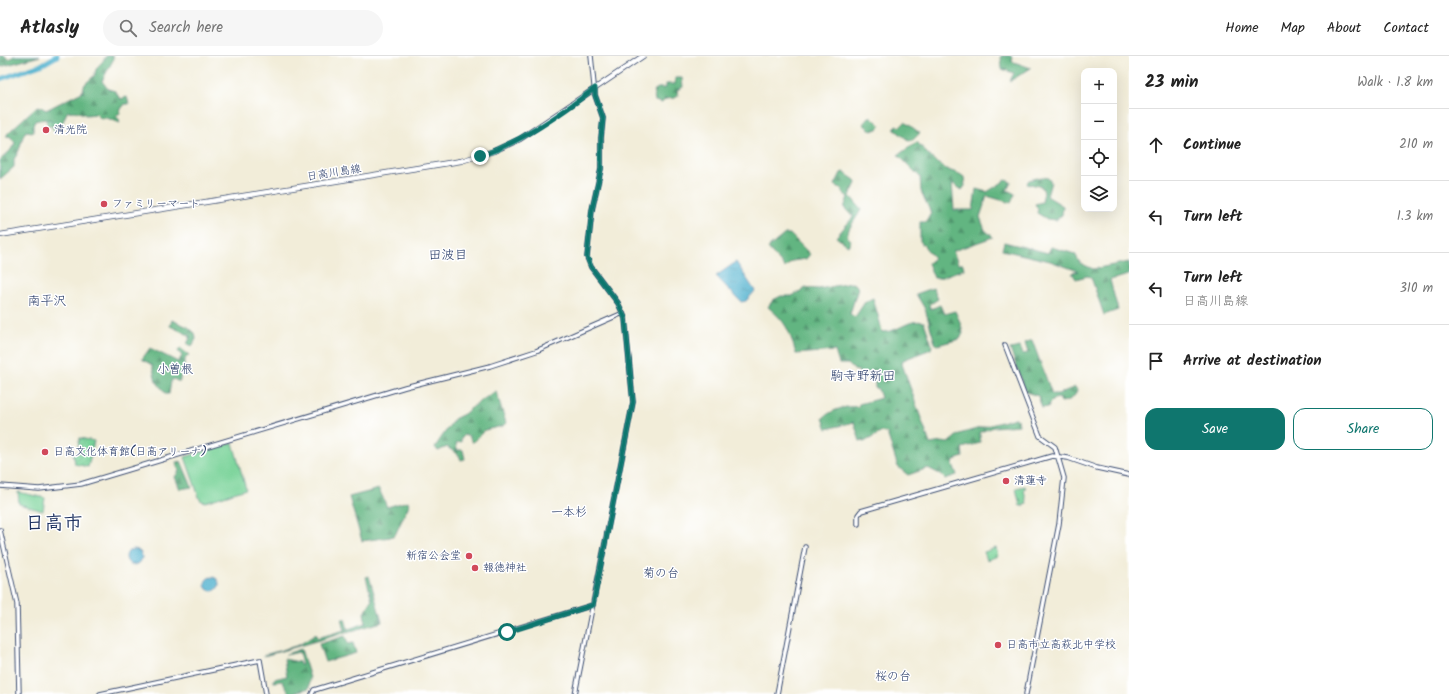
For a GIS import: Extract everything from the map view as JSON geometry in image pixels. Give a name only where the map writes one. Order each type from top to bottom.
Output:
[{"type":"main road","name":"日高川島線","points":[[0,235],[461,162],[494,151],[520,139],[643,56]]},
{"type":"street","points":[[575,694],[633,402],[628,331],[623,312],[591,267],[587,257],[592,210],[601,169],[601,138],[603,118],[595,95],[591,56]]},
{"type":"street","points":[[0,486],[39,489],[81,484],[405,387],[490,366],[536,350],[623,312]]},
{"type":"street","points":[[1005,345],[1040,436],[1052,444],[1061,464],[1064,485],[1059,524],[1026,694]]},
{"type":"street","points":[[858,524],[858,515],[861,511],[1044,458],[1068,458],[1097,468],[1129,474]]},
{"type":"street","points":[[1061,464],[1068,458]]},
{"type":"street","points":[[0,530],[17,604],[19,694]]},
{"type":"street","points":[[777,694],[805,546]]},
{"type":"street","points":[[312,694],[314,690],[593,605]]},
{"type":"street","points":[[100,694],[260,660],[266,694]]},
{"type":"green space","points":[[0,56],[5,56],[8,59],[15,56],[40,56],[0,67]]},
{"type":"green space","points":[[106,56],[113,56],[113,60],[102,81],[108,89],[115,91],[120,99],[127,97],[129,104],[125,104],[120,113],[116,116],[120,123],[107,118],[100,118],[96,114],[86,115],[72,111],[67,112],[62,124],[49,120],[35,121],[33,125],[33,132],[26,131],[24,134],[17,155],[14,159],[14,167],[0,179],[0,160],[10,151],[15,143],[10,136],[6,137],[8,133],[35,108],[39,106],[46,110],[82,92],[85,84],[95,75],[96,69]]},
{"type":"green space","points":[[1001,56],[1012,56],[1011,61],[1031,68],[1010,81],[1014,73],[1002,69]]},
{"type":"green space","points":[[675,78],[682,78],[683,87],[677,90],[678,96],[675,98],[666,99],[662,103],[655,101],[653,91],[658,88],[666,88],[666,84],[675,84]]},
{"type":"green space","points":[[869,117],[872,117],[880,125],[878,129],[872,131],[863,124]]},
{"type":"green space","points":[[46,119],[58,122],[59,131],[55,133],[51,125],[48,127]]},
{"type":"green space","points":[[905,122],[920,133],[913,140],[908,140],[894,129],[896,125],[900,127]]},
{"type":"green space","points":[[917,142],[932,159],[941,166],[964,177],[965,186],[962,190],[952,183],[954,210],[973,210],[976,189],[987,192],[1006,180],[1011,182],[1007,190],[1015,194],[1011,203],[987,196],[980,217],[985,230],[993,237],[953,251],[958,264],[963,264],[964,269],[939,278],[934,278],[928,263],[934,258],[920,241],[920,222],[926,222],[931,213],[921,191],[920,177],[898,155]]},
{"type":"green space","points":[[843,172],[855,180],[856,183],[850,196],[861,209],[848,233],[847,236],[851,240],[848,246],[836,237],[854,216],[844,208],[848,197],[842,192],[842,189],[835,185]]},
{"type":"green space","points":[[1042,177],[1048,178],[1051,182],[1047,196],[1063,206],[1062,215],[1056,220],[1047,219],[1037,213],[1038,209],[1035,204],[1042,202],[1044,192],[1042,187],[1027,183],[1029,180]]},
{"type":"green space","points":[[785,234],[790,234],[810,254],[806,259],[792,261],[785,268],[768,248]]},
{"type":"green space","points":[[1004,242],[1048,253],[1051,247],[1075,254],[1080,263],[1093,269],[1129,262],[1129,275],[1110,280],[1118,310],[1104,315],[1091,277],[1087,276],[1076,279],[1072,273],[1078,271],[1050,261],[1002,250]]},
{"type":"green space","points":[[851,283],[855,284],[858,288],[850,314],[855,317],[865,302],[873,298],[882,332],[894,330],[908,323],[918,321],[924,322],[932,345],[931,349],[903,360],[902,364],[930,444],[942,442],[948,443],[959,434],[1015,418],[1018,420],[1019,425],[994,427],[980,432],[980,443],[962,448],[963,457],[954,460],[953,464],[957,475],[945,479],[940,474],[928,468],[908,475],[898,467],[887,433],[882,432],[864,442],[860,441],[854,422],[827,429],[823,418],[826,415],[844,407],[858,407],[859,404],[881,398],[878,389],[875,388],[875,374],[870,372],[859,374],[859,371],[854,370],[848,364],[839,364],[835,351],[796,354],[786,328],[768,307],[773,300],[781,296],[792,296],[806,288],[819,289]]},
{"type":"green space","points":[[933,288],[938,299],[929,305],[931,309],[940,305],[944,314],[955,311],[963,333],[960,339],[937,345],[935,343],[925,309],[916,294]]},
{"type":"green space","points":[[172,320],[188,327],[195,333],[196,339],[192,346],[187,344],[190,338],[189,335],[170,326]]},
{"type":"green space","points":[[1032,340],[1052,394],[1058,394],[1075,387],[1077,390],[1071,399],[1061,402],[1059,398],[1054,399],[1048,405],[1049,407],[1042,408],[1038,396],[1026,392],[1010,349],[1020,347],[1023,354],[1028,353],[1025,343]]},
{"type":"green space","points":[[150,348],[178,362],[182,356],[178,351],[180,348],[189,355],[185,359],[180,375],[180,381],[174,379],[171,381],[169,394],[166,394],[156,381],[152,365],[142,359]]},
{"type":"green space","points":[[496,391],[506,423],[503,426],[485,430],[472,443],[469,436],[464,435],[461,438],[461,442],[456,443],[457,450],[463,450],[465,459],[461,460],[459,455],[447,447],[438,451],[435,447],[454,419],[464,414]]},
{"type":"green space","points":[[80,438],[94,441],[88,467],[75,464],[73,452],[79,454],[81,447],[78,446]]},
{"type":"green space","points":[[233,443],[246,489],[205,502],[200,500],[185,457]]},
{"type":"green space","points":[[181,461],[192,487],[180,489],[175,477],[179,471],[176,462]]},
{"type":"green space","points":[[1025,486],[1026,489],[1024,490],[1027,504],[1020,506],[1016,488]]},
{"type":"green space","points":[[379,489],[387,507],[408,501],[409,505],[395,535],[362,541],[349,497]]},
{"type":"green space","points":[[18,492],[45,498],[43,511],[19,504]]},
{"type":"green space","points":[[996,548],[998,556],[987,560],[984,552]]},
{"type":"green space","points":[[369,576],[382,622],[264,656],[299,645],[316,634],[317,638],[345,630],[342,619],[345,619],[348,629],[366,623],[364,613],[372,600],[366,577]]},
{"type":"green space","points":[[345,636],[348,644],[353,643],[356,653],[325,662],[319,644]]},
{"type":"green space","points":[[301,649],[310,678],[309,688],[290,694],[282,681],[274,682],[274,679],[287,676],[284,659],[299,662],[300,665],[302,665],[299,652],[286,655]]},
{"type":"water","points":[[736,262],[755,291],[746,301],[741,302],[716,276]]},
{"type":"water","points":[[134,549],[141,554],[142,557],[137,564],[134,565],[127,560],[126,557],[131,550]]},
{"type":"water","points":[[212,577],[217,579],[219,584],[217,589],[212,591],[207,589],[205,584],[207,579]]},
{"type":"waterway","points":[[0,79],[41,65],[57,56]]},
{"type":"place","name":"清光院","points":[[46,130]]},
{"type":"place","name":"ファミリーマート","points":[[104,204]]},
{"type":"place","name":"日高文化体育館(日高アリーナ)","points":[[45,452]]},
{"type":"place","name":"清蓮寺","points":[[1006,481]]},
{"type":"place","name":"新宿公会堂","points":[[469,556]]},
{"type":"place","name":"報徳神社","points":[[475,568]]},
{"type":"place","name":"日高市立高萩北中学校","points":[[998,645]]},
{"type":"district","name":"田波目","points":[[448,255]]},
{"type":"district","name":"南平沢","points":[[47,301]]},
{"type":"district","name":"小曽根","points":[[175,369]]},
{"type":"district","name":"駒寺野新田","points":[[863,376]]},
{"type":"district","name":"一本杉","points":[[569,512]]},
{"type":"district","name":"日高市","points":[[54,524]]},
{"type":"district","name":"菊の台","points":[[661,573]]},
{"type":"district","name":"桜の台","points":[[893,676]]},
{"type":"route","points":[[480,156],[509,145],[530,133],[595,88],[595,95],[603,118],[601,138],[601,169],[592,210],[587,257],[591,267],[623,312],[628,331],[630,374],[633,390],[633,402],[593,605],[507,632]]}]
